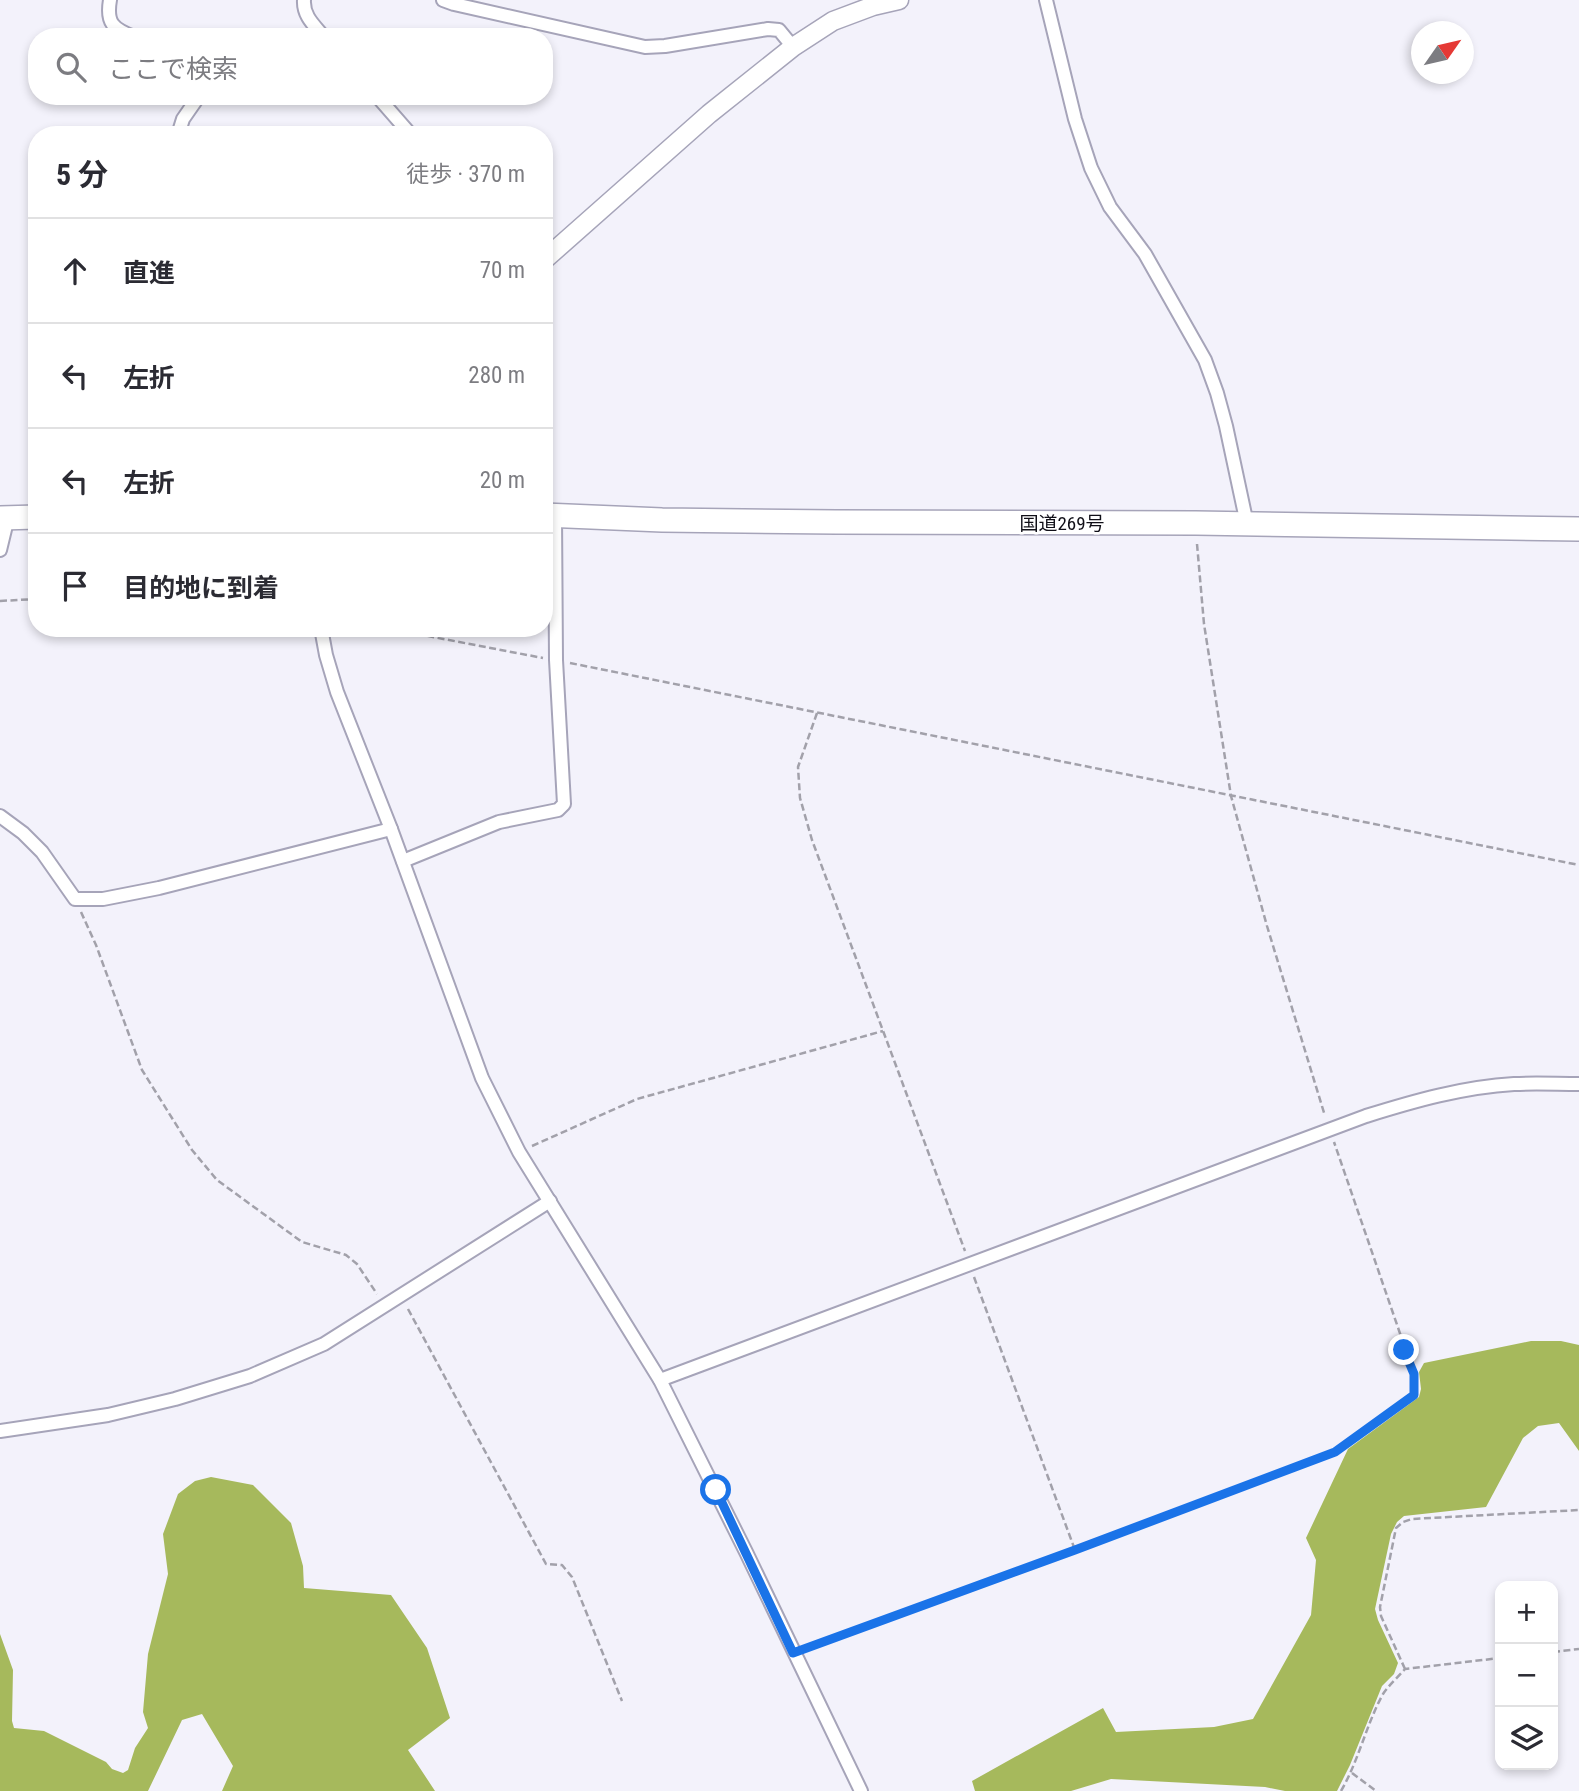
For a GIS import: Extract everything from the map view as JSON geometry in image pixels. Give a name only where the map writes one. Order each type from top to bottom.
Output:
[{"type":"highway","name":"国道269号","points":[[553,515],[662,520],[1196,523],[1579,529]]},
{"type":"highway","points":[[4,518],[28,517]]},
{"type":"street","points":[[110,0],[107,14],[116,28]]},
{"type":"street","points":[[304,0],[306,16],[316,28]]},
{"type":"street","points":[[443,0],[645,47],[768,29],[779,30],[793,47]]},
{"type":"street","points":[[553,252],[709,114],[793,47],[833,21],[873,6],[899,0]]},
{"type":"street","points":[[1046,0],[1075,119],[1091,168],[1110,207],[1145,254],[1205,360],[1226,425],[1247,524]]},
{"type":"street","points":[[181,126],[193,105]]},
{"type":"street","points":[[385,105],[403,126]]},
{"type":"street","points":[[0,550],[4,518]]},
{"type":"street","points":[[402,861],[499,822],[558,810],[564,804],[553,588]]},
{"type":"street","points":[[323,637],[337,692],[391,829],[482,1078],[519,1152],[660,1380],[861,1791]]},
{"type":"street","points":[[0,816],[42,852],[75,899],[103,899],[159,887],[391,829]]},
{"type":"street","points":[[660,1380],[1366,1116],[1450,1093],[1512,1084],[1579,1084]]},
{"type":"street","points":[[0,1431],[108,1415],[175,1399],[250,1376],[324,1344],[550,1201]]},
{"type":"path","points":[[793,1653],[1335,1452],[1414,1395],[1414,1374],[1330,1131],[1267,926],[1231,796],[1204,624],[1196,523]]},
{"type":"path","points":[[0,601],[28,599]]},
{"type":"path","points":[[434,637],[1579,865]]},
{"type":"path","points":[[817,713],[798,767],[800,798],[812,840],[1075,1550]]},
{"type":"path","points":[[75,899],[96,945],[142,1070],[192,1150],[217,1180],[302,1242],[346,1255],[357,1264],[385,1305]]},
{"type":"path","points":[[519,1152],[636,1099],[883,1031]]},
{"type":"path","points":[[401,1295],[546,1564],[562,1565],[572,1577],[622,1700]]},
{"type":"path","points":[[1405,1669],[1381,1616],[1380,1607],[1396,1528],[1412,1519],[1579,1510]]},
{"type":"path","points":[[1558,1651],[1579,1649]]},
{"type":"path","points":[[1341,1791],[1352,1773],[1365,1733],[1385,1691],[1405,1669],[1495,1659]]},
{"type":"path","points":[[1352,1773],[1377,1791]]},
{"type":"green space","points":[[1531,1341],[1561,1341],[1579,1345],[1579,1451],[1559,1423],[1538,1426],[1523,1438],[1486,1507],[1404,1516],[1397,1522],[1391,1534],[1375,1609],[1398,1663],[1394,1674],[1382,1686],[1337,1791],[1285,1791],[1265,1787],[1111,1779],[1071,1791],[975,1791],[972,1781],[1103,1708],[1116,1732],[1214,1727],[1253,1719],[1311,1615],[1316,1560],[1306,1538],[1348,1449],[1419,1397],[1419,1372],[1424,1363]]},
{"type":"green space","points":[[211,1477],[253,1485],[291,1523],[303,1566],[304,1588],[391,1595],[427,1648],[450,1718],[408,1750],[435,1791],[222,1791],[233,1766],[202,1714],[182,1720],[148,1791],[0,1791],[0,1634],[13,1670],[14,1728],[44,1731],[106,1762],[112,1769],[123,1773],[128,1770],[135,1748],[148,1728],[143,1712],[148,1654],[168,1574],[163,1534],[178,1494],[195,1481]]},
{"type":"route","points":[[716,1490],[793,1653],[1335,1452],[1414,1395],[1414,1374],[1404,1350]]}]
